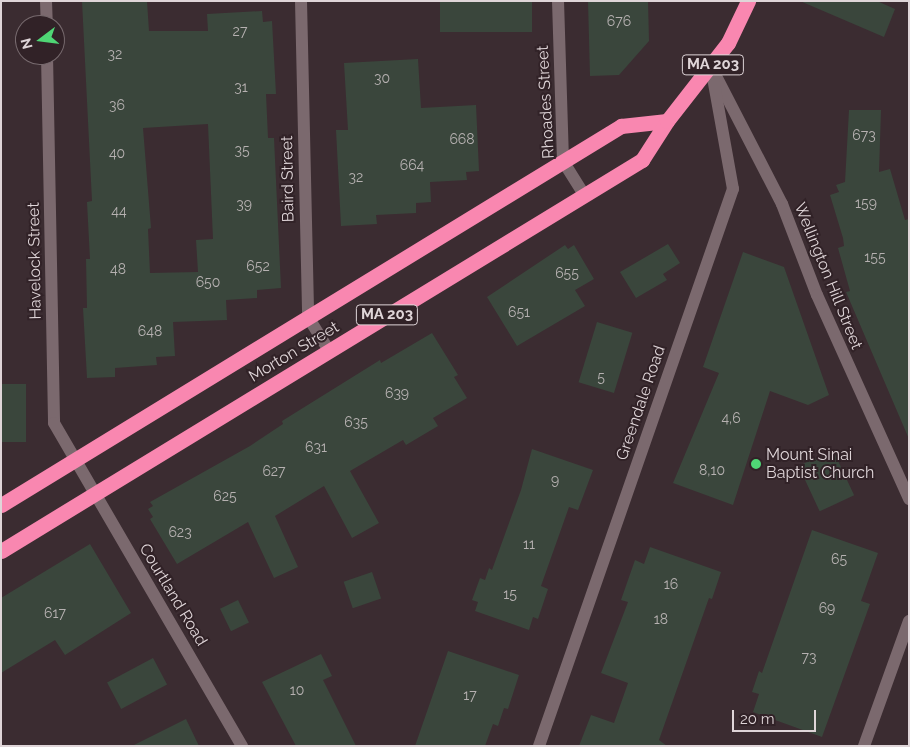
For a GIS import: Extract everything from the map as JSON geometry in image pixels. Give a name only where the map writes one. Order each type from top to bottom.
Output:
[{"type":"highway","name":"Morton Street","points":[[1,551],[642,160],[667,121],[712,67],[732,36],[748,1]]},
{"type":"highway","name":"Morton Street","points":[[1,505],[621,126],[667,121]]},
{"type":"street","points":[[46,1],[47,15]]},
{"type":"street","name":"Baird Street","points":[[301,1],[308,317]]},
{"type":"street","name":"Rhoades Street","points":[[558,1],[563,161],[584,195]]},
{"type":"street","name":"Havelock Street","points":[[47,65],[54,423],[74,461]]},
{"type":"street","name":"Wellington Hill Street","points":[[712,67],[782,204],[824,313],[909,499]]},
{"type":"street","name":"Greendale Road","points":[[539,746],[733,189],[712,67]]},
{"type":"street","points":[[308,317],[329,351]]},
{"type":"street","name":"Courtland Road","points":[[74,461],[242,746]]},
{"type":"street","points":[[864,746],[909,621]]},
{"type":"building","points":[[82,1],[147,1],[149,31],[208,31],[207,14],[262,11],[263,22],[272,21],[276,94],[266,94],[268,138],[274,138],[281,288],[257,290],[257,298],[226,300],[227,320],[173,322],[175,356],[156,357],[157,365],[115,368],[115,377],[87,378],[83,308],[87,308],[86,259],[90,259],[87,202],[92,201]],"holes":[[[208,124],[213,239],[196,240],[198,272],[150,273],[148,229],[151,228],[143,128]]]},
{"type":"building","points":[[440,1],[532,1],[532,32],[440,32]]},
{"type":"building","points":[[588,1],[648,1],[649,41],[619,75],[590,76]]},
{"type":"building","points":[[800,1],[877,1],[895,9],[884,37]]},
{"type":"building","points":[[418,59],[421,108],[476,105],[479,171],[466,172],[467,180],[430,182],[431,202],[416,203],[416,213],[376,215],[377,224],[341,226],[336,130],[348,130],[344,63]]},
{"type":"building","points":[[849,110],[881,110],[879,172],[890,169],[905,220],[909,219],[909,439],[846,292],[850,291],[838,248],[844,246],[843,238],[830,195],[839,192],[836,185],[845,182]]},
{"type":"building","points":[[668,244],[680,263],[663,274],[667,280],[636,298],[620,272]]},
{"type":"building","points":[[565,245],[568,249],[574,245],[594,279],[575,290],[585,306],[517,346],[487,297]]},
{"type":"building","points":[[743,252],[784,267],[829,395],[808,405],[770,391],[733,505],[673,483],[719,373],[703,367]]},
{"type":"building","points":[[597,322],[632,333],[614,393],[579,382]]},
{"type":"building","points":[[432,333],[458,375],[454,377],[467,398],[433,418],[438,426],[406,445],[403,440],[350,471],[379,523],[352,538],[324,486],[275,516],[298,567],[274,578],[248,522],[177,564],[150,519],[153,517],[148,509],[153,506],[150,502],[250,446],[283,424],[282,421],[380,360],[381,363]]},
{"type":"building","points":[[1,384],[26,384],[26,442],[1,442]]},
{"type":"building","points":[[532,449],[593,470],[578,510],[569,507],[541,586],[548,589],[538,619],[533,617],[529,630],[475,611],[478,602],[472,600],[480,578],[485,580],[489,568],[492,570],[521,490]]},
{"type":"building","points":[[833,450],[854,495],[820,511],[799,466]]},
{"type":"building","points":[[812,530],[878,553],[861,601],[870,604],[822,737],[753,712],[759,694],[752,692],[759,671],[762,673]]},
{"type":"building","points":[[90,544],[131,613],[65,655],[55,640],[1,673],[1,598]]},
{"type":"building","points":[[650,547],[721,572],[712,599],[709,598],[659,740],[667,746],[579,746],[591,715],[614,723],[628,683],[601,673],[628,602],[621,600],[635,560],[644,564]]},
{"type":"building","points":[[372,572],[381,598],[353,608],[344,582]]},
{"type":"building","points":[[238,600],[249,622],[231,631],[220,609]]},
{"type":"building","points":[[448,651],[519,675],[508,709],[504,708],[498,726],[493,724],[485,746],[415,746]]},
{"type":"building","points":[[321,654],[332,676],[323,680],[356,746],[296,746],[262,682]]},
{"type":"building","points":[[153,658],[167,684],[121,709],[107,682]]},
{"type":"building","points":[[186,719],[199,746],[132,746]]},
{"type":"place","name":"Mount Sinai Baptist Church","points":[[756,464]]}]
